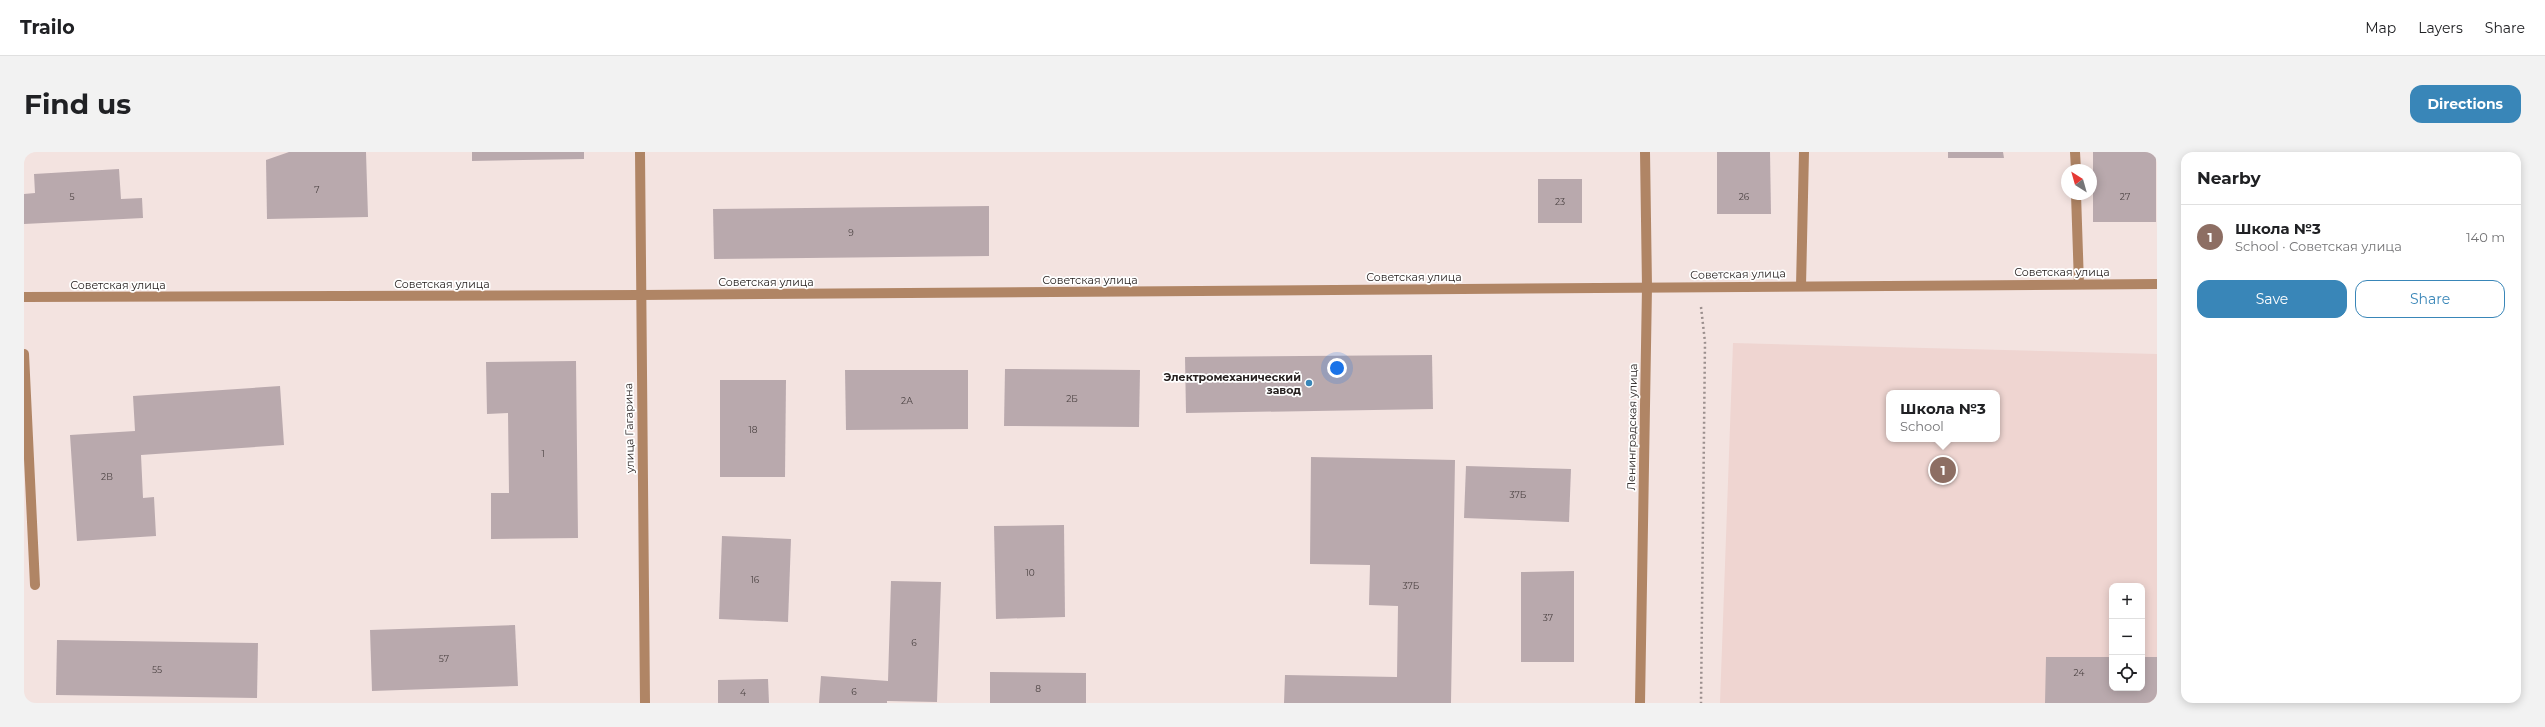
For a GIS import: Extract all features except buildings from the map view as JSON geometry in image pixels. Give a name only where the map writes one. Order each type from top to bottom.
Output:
[{"type":"street","name":"улица Гагарина","points":[[640,152],[640,295],[645,703]]},
{"type":"street","name":"Ленинградская улица","points":[[1640,703],[1647,287],[1645,152]]},
{"type":"street","points":[[1801,286],[1804,152]]},
{"type":"street","points":[[2075,152],[2076,164]]},
{"type":"street","points":[[2076,200],[2079,284]]},
{"type":"street","name":"Советская улица","points":[[24,297],[640,295],[2157,284]]},
{"type":"street","points":[[24,354],[35,585]]},
{"type":"path","points":[[1700,305],[1705,342],[1701,703]]},
{"type":"shaded area","points":[[1733,343],[2157,354],[2157,703],[1720,703]]},
{"type":"place","name":"Электромеханический завод","points":[[1309,383]]},
{"type":"place","name":"Школа №3","points":[[1943,470]]}]
